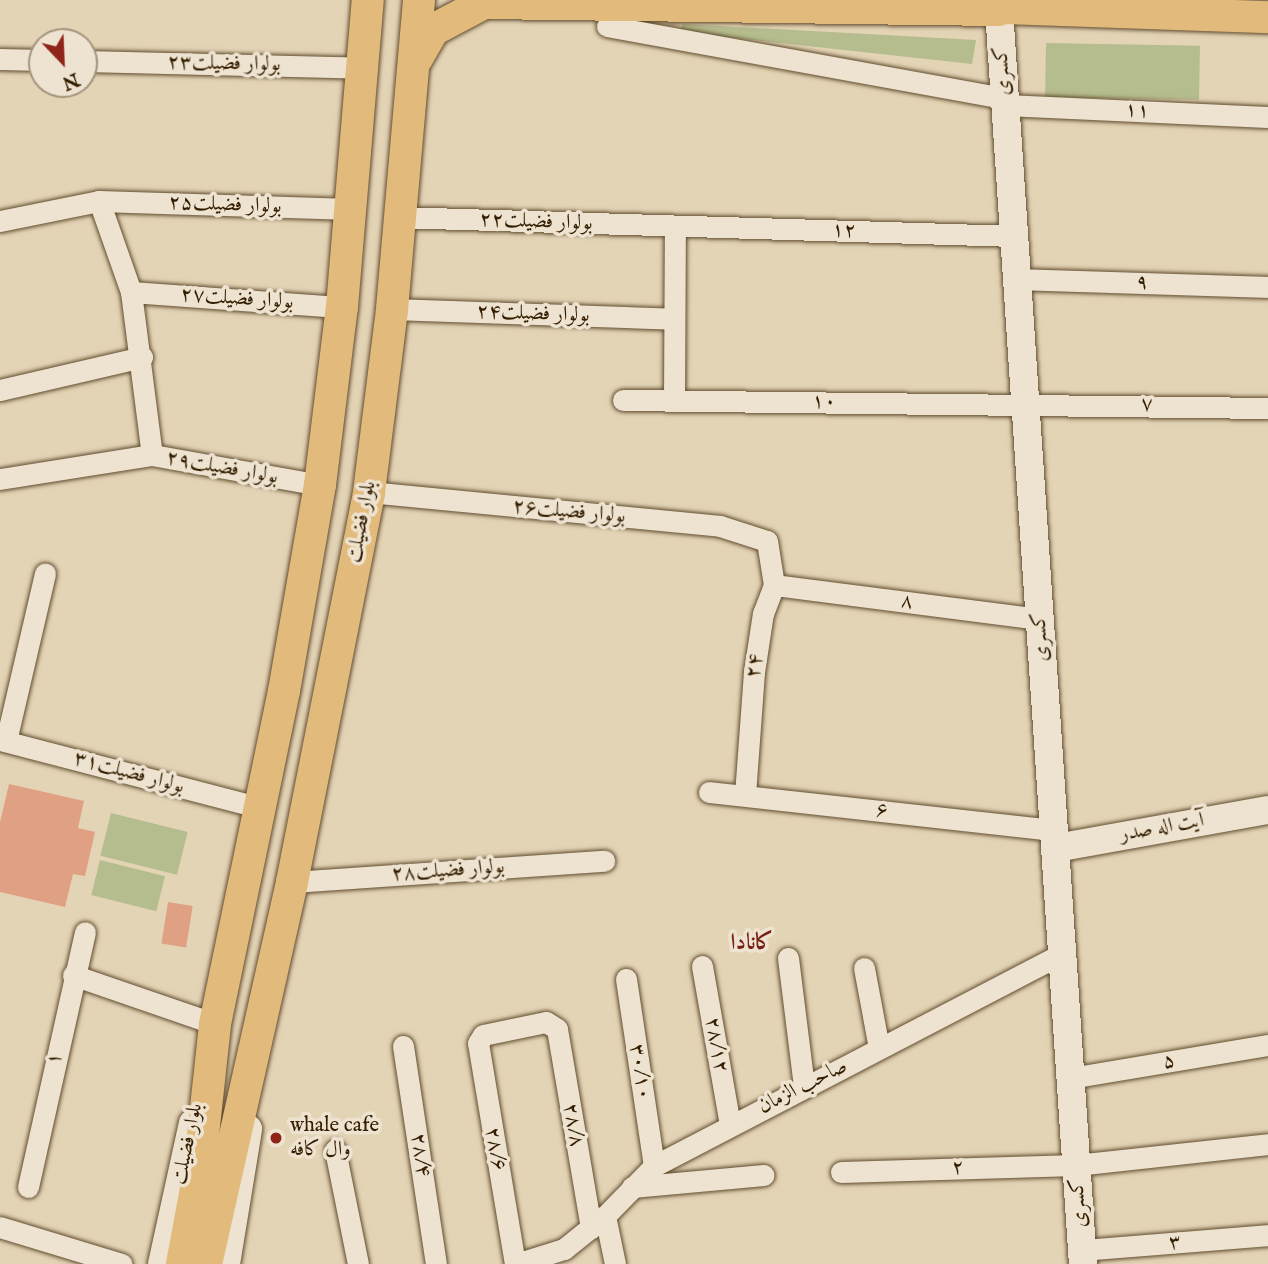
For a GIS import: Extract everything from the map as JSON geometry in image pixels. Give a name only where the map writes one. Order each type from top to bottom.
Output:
[{"type":"main road","name":"بلوار فضیلت","points":[[206,1264],[215,1024],[257,807],[284,691],[320,485],[342,307],[368,0]]},
{"type":"main road","name":"بلوار فضیلت","points":[[182,1264],[257,1038],[292,882],[369,492],[392,309],[397,217],[419,0]]},
{"type":"main road","points":[[935,0],[999,10]]},
{"type":"main road","points":[[411,68],[433,30],[484,3],[999,10],[1268,17]]},
{"type":"main road","points":[[284,691],[326,701]]},
{"type":"street","name":"کسری","points":[[999,10],[1082,1257]]},
{"type":"street","name":"۱۱","points":[[607,26],[1005,101],[1268,117]]},
{"type":"street","points":[[0,59],[28,60]]},
{"type":"street","name":"بولوار فضیلت۲۳","points":[[98,61],[364,68]]},
{"type":"street","points":[[99,201],[131,292],[142,357],[152,455]]},
{"type":"street","name":"بولوار فضیلت۲۵","points":[[0,221],[99,201],[351,209]]},
{"type":"street","name":"بولوار فضیلت۲۲","points":[[397,217],[675,226]]},
{"type":"street","points":[[674,401],[675,226]]},
{"type":"street","name":"۱۲","points":[[675,226],[1014,236]]},
{"type":"street","name":"۹","points":[[1017,279],[1268,287]]},
{"type":"street","name":"بولوار فضیلت۲۷","points":[[131,292],[342,307]]},
{"type":"street","name":"بولوار فضیلت۲۴","points":[[392,309],[674,320]]},
{"type":"street","points":[[0,390],[142,357]]},
{"type":"street","name":"۱۰","points":[[623,400],[1025,403]]},
{"type":"street","name":"۷","points":[[1025,403],[1268,408]]},
{"type":"street","name":"بولوار فضیلت۲۹","points":[[0,479],[152,455],[320,485]]},
{"type":"street","name":"بولوار فضیلت۲۶","points":[[369,492],[720,526],[768,541]]},
{"type":"street","name":"۲۴","points":[[744,795],[754,672],[763,613],[774,585],[768,541]]},
{"type":"street","points":[[3,741],[45,573]]},
{"type":"street","name":"۸","points":[[774,585],[1040,619]]},
{"type":"street","name":"بولوار فضیلت۳۱","points":[[3,741],[257,807]]},
{"type":"street","name":"۶","points":[[709,792],[1055,839]]},
{"type":"street","name":"آیت اله صدر","points":[[1055,839],[1268,810]]},
{"type":"street","name":"بولوار فضیلت۲۸","points":[[292,882],[604,861]]},
{"type":"street","name":"۱","points":[[28,1187],[73,975],[85,933]]},
{"type":"street","name":"صاحب الزمان","points":[[516,1264],[564,1248],[598,1222],[654,1166],[730,1124],[1062,954]]},
{"type":"street","points":[[788,958],[804,1087]]},
{"type":"street","name":"۲۸/۱۲","points":[[702,966],[730,1124]]},
{"type":"street","points":[[864,968],[879,1048]]},
{"type":"street","points":[[73,975],[215,1024]]},
{"type":"street","name":"۳۰/۱۰","points":[[626,979],[654,1166]]},
{"type":"street","name":"۲۸/۸","points":[[483,1035],[553,1023],[598,1222],[615,1264]]},
{"type":"street","name":"بلوار فضیلت","points":[[162,1264],[215,1024]]},
{"type":"street","name":"۲۸/۶","points":[[483,1035],[478,1043],[516,1264]]},
{"type":"street","name":"بلوار فضیلت","points":[[226,1264],[243,1184],[257,1038]]},
{"type":"street","name":"۵","points":[[1070,1078],[1268,1045]]},
{"type":"street","name":"۲۸/۴","points":[[403,1046],[436,1264]]},
{"type":"street","name":"۲","points":[[841,1172],[1076,1165],[1268,1144]]},
{"type":"street","points":[[335,1150],[358,1264]]},
{"type":"street","points":[[632,1187],[764,1175]]},
{"type":"street","points":[[0,1227],[122,1264]]},
{"type":"street","name":"۳","points":[[1082,1257],[1268,1235]]},
{"type":"green space","points":[[683,24],[976,40],[972,64],[679,32]]},
{"type":"green space","points":[[1046,43],[1200,46],[1199,100],[1045,97]]},
{"type":"green space","points":[[111,813],[188,832],[177,875],[100,856]]},
{"type":"green space","points":[[100,860],[165,876],[156,911],[91,895]]},
{"type":"building","points":[[9,784],[84,801],[78,828],[95,832],[85,876],[73,874],[65,907],[0,892],[0,822]]},
{"type":"building","points":[[168,902],[193,906],[186,947],[161,943]]},
{"type":"place","name":"whale cafe وال کافه","points":[[276,1138]]},
{"type":"district","name":"کانادا","points":[[752,943]]}]
